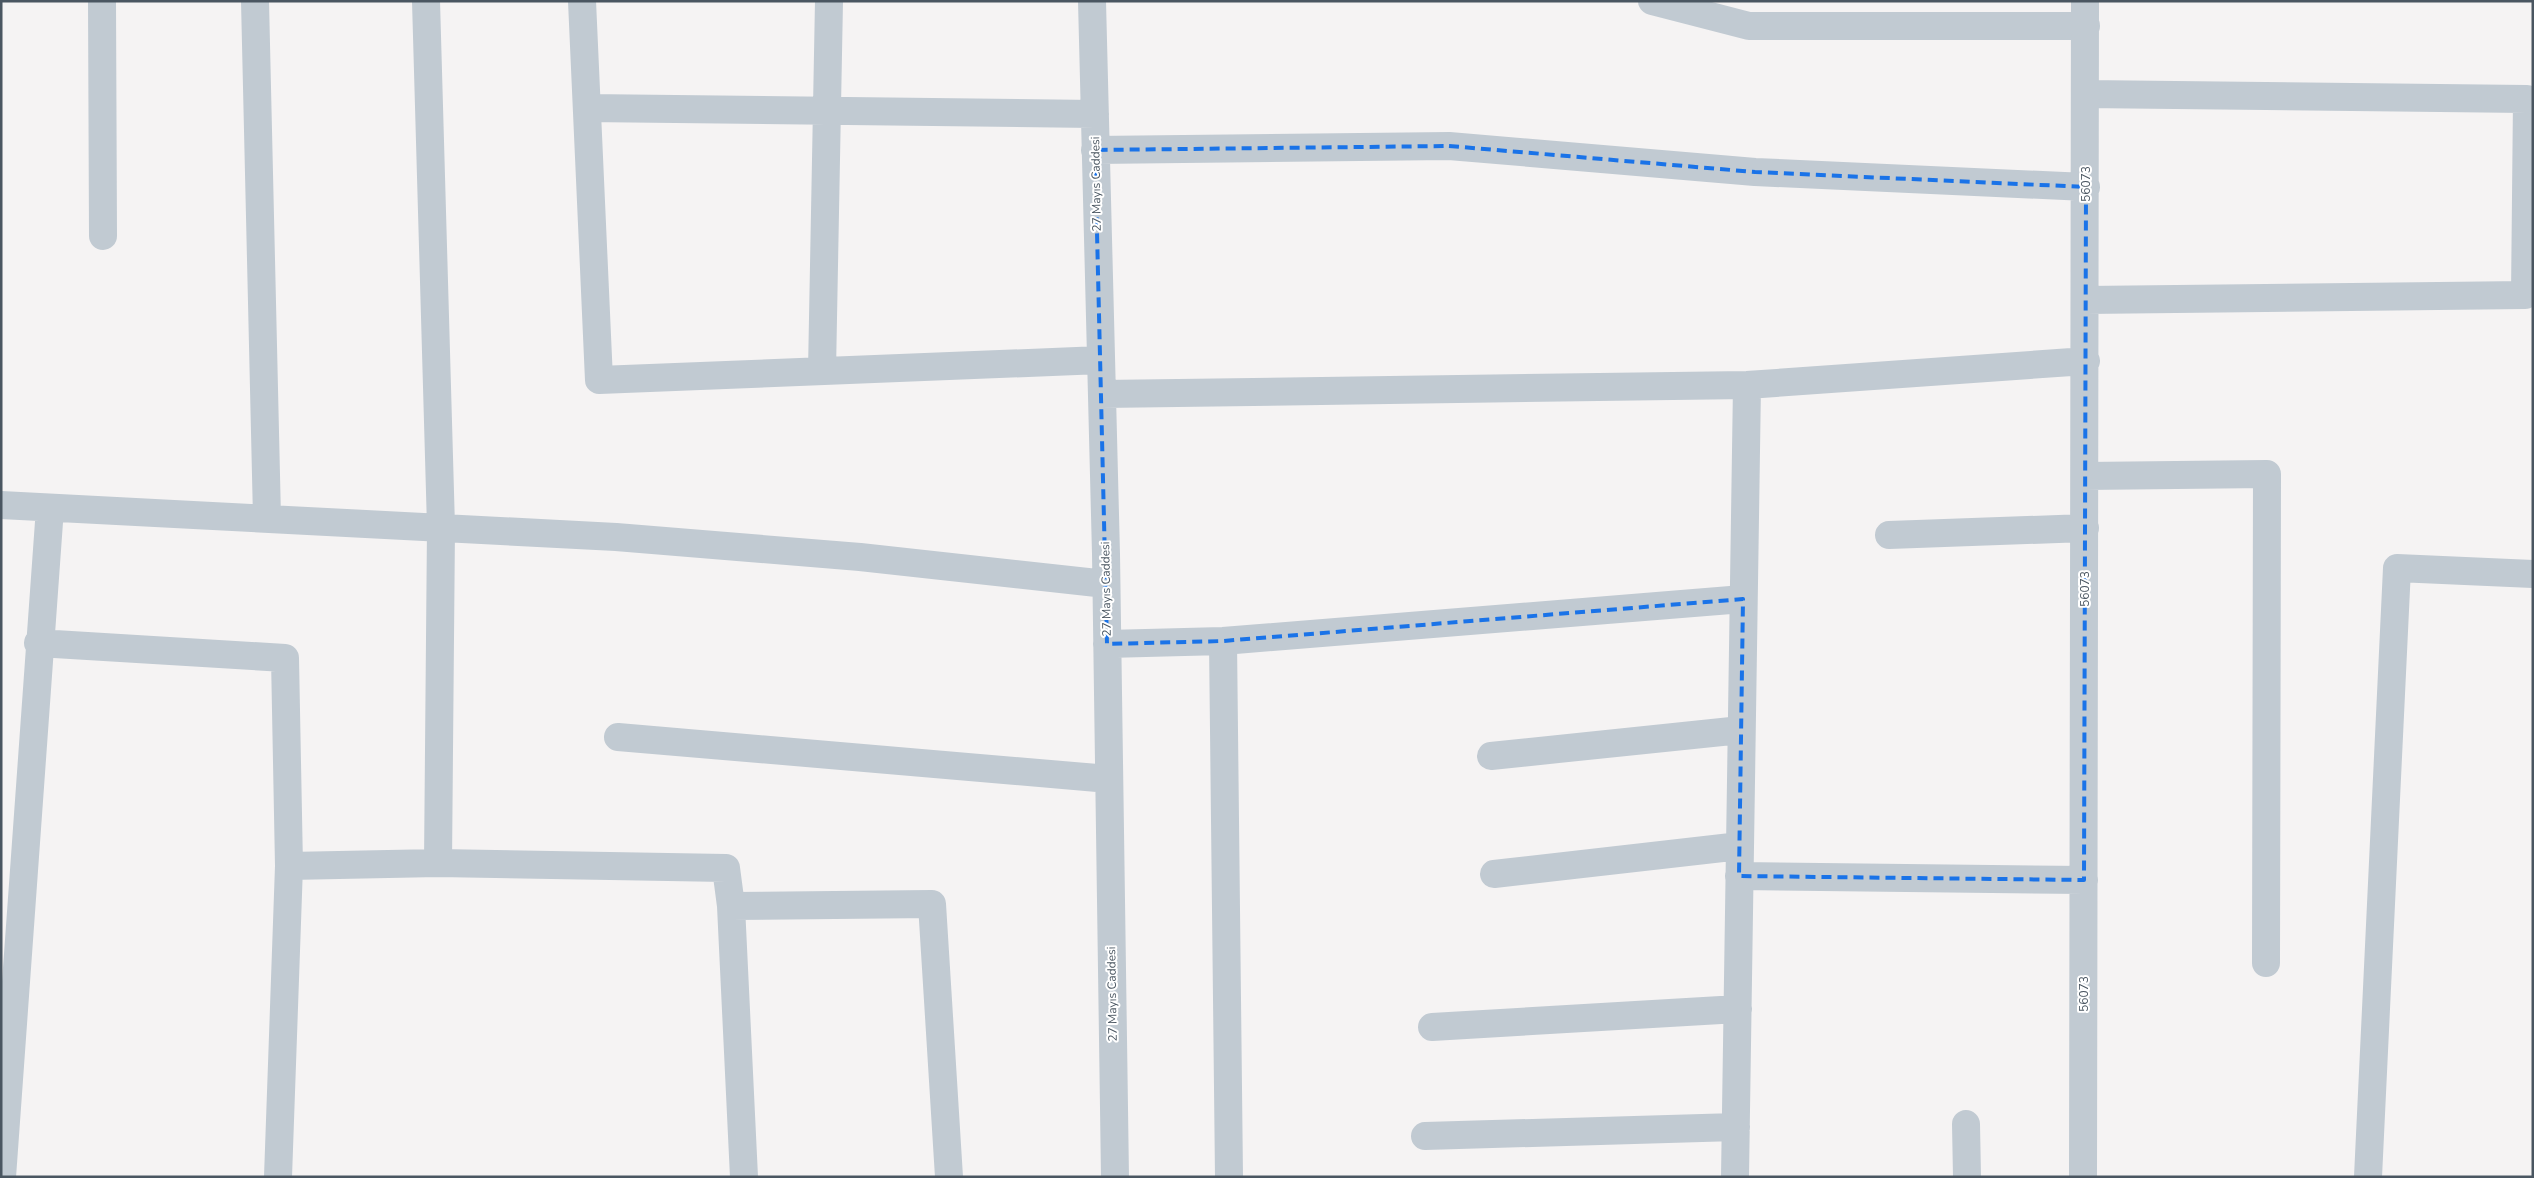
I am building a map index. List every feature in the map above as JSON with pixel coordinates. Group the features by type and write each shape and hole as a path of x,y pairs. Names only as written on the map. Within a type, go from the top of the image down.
{"street":[{"path":"102,1 103,236"},
{"path":"255,1 267,518"},
{"path":"426,1 441,527 438,863"},
{"path":"582,1 599,380 1101,360"},
{"path":"822,371 829,1"},
{"name":"27 Mayıs Caddesi","path":"1092,1 1106,584 1116,1177"},
{"path":"1654,2 1749,26 2085,14"},
{"name":"56073","path":"2083,1177 2086,361 2085,14"},
{"path":"2085,94 2527,99 2525,295 2086,300"},
{"path":"587,108 1095,114"},
{"path":"1095,150 1449,146 1754,172 2086,187"},
{"path":"1102,394 1747,385 2086,361"},
{"path":"1735,1177 1747,385"},
{"path":"2085,476 2267,474 2266,963"},
{"path":"1,505 616,537 850,556 1106,584"},
{"path":"2,1177 38,643 50,508"},
{"path":"1889,535 2085,528"},
{"path":"2368,1177 2397,568 2533,574"},
{"path":"1107,644 1224,641 1743,599"},
{"path":"1224,641 1229,1177"},
{"path":"38,643 286,658 289,866 278,1177"},
{"path":"1491,756 1741,730"},
{"path":"618,737 1109,778"},
{"path":"1494,874 1740,846"},
{"path":"289,866 438,863 726,868 731,906 744,1177"},
{"path":"1739,876 2084,880"},
{"path":"731,906 932,904 949,1177"},
{"path":"1432,1027 1738,1009"},
{"path":"1966,1124 1967,1177"},
{"path":"1425,1136 1736,1127"}],"highlighted area":[{"path":"1449,146 1755,172 2086,187 2084,880 1739,876 1743,599 1223,641 1107,644 1095,150"}]}
